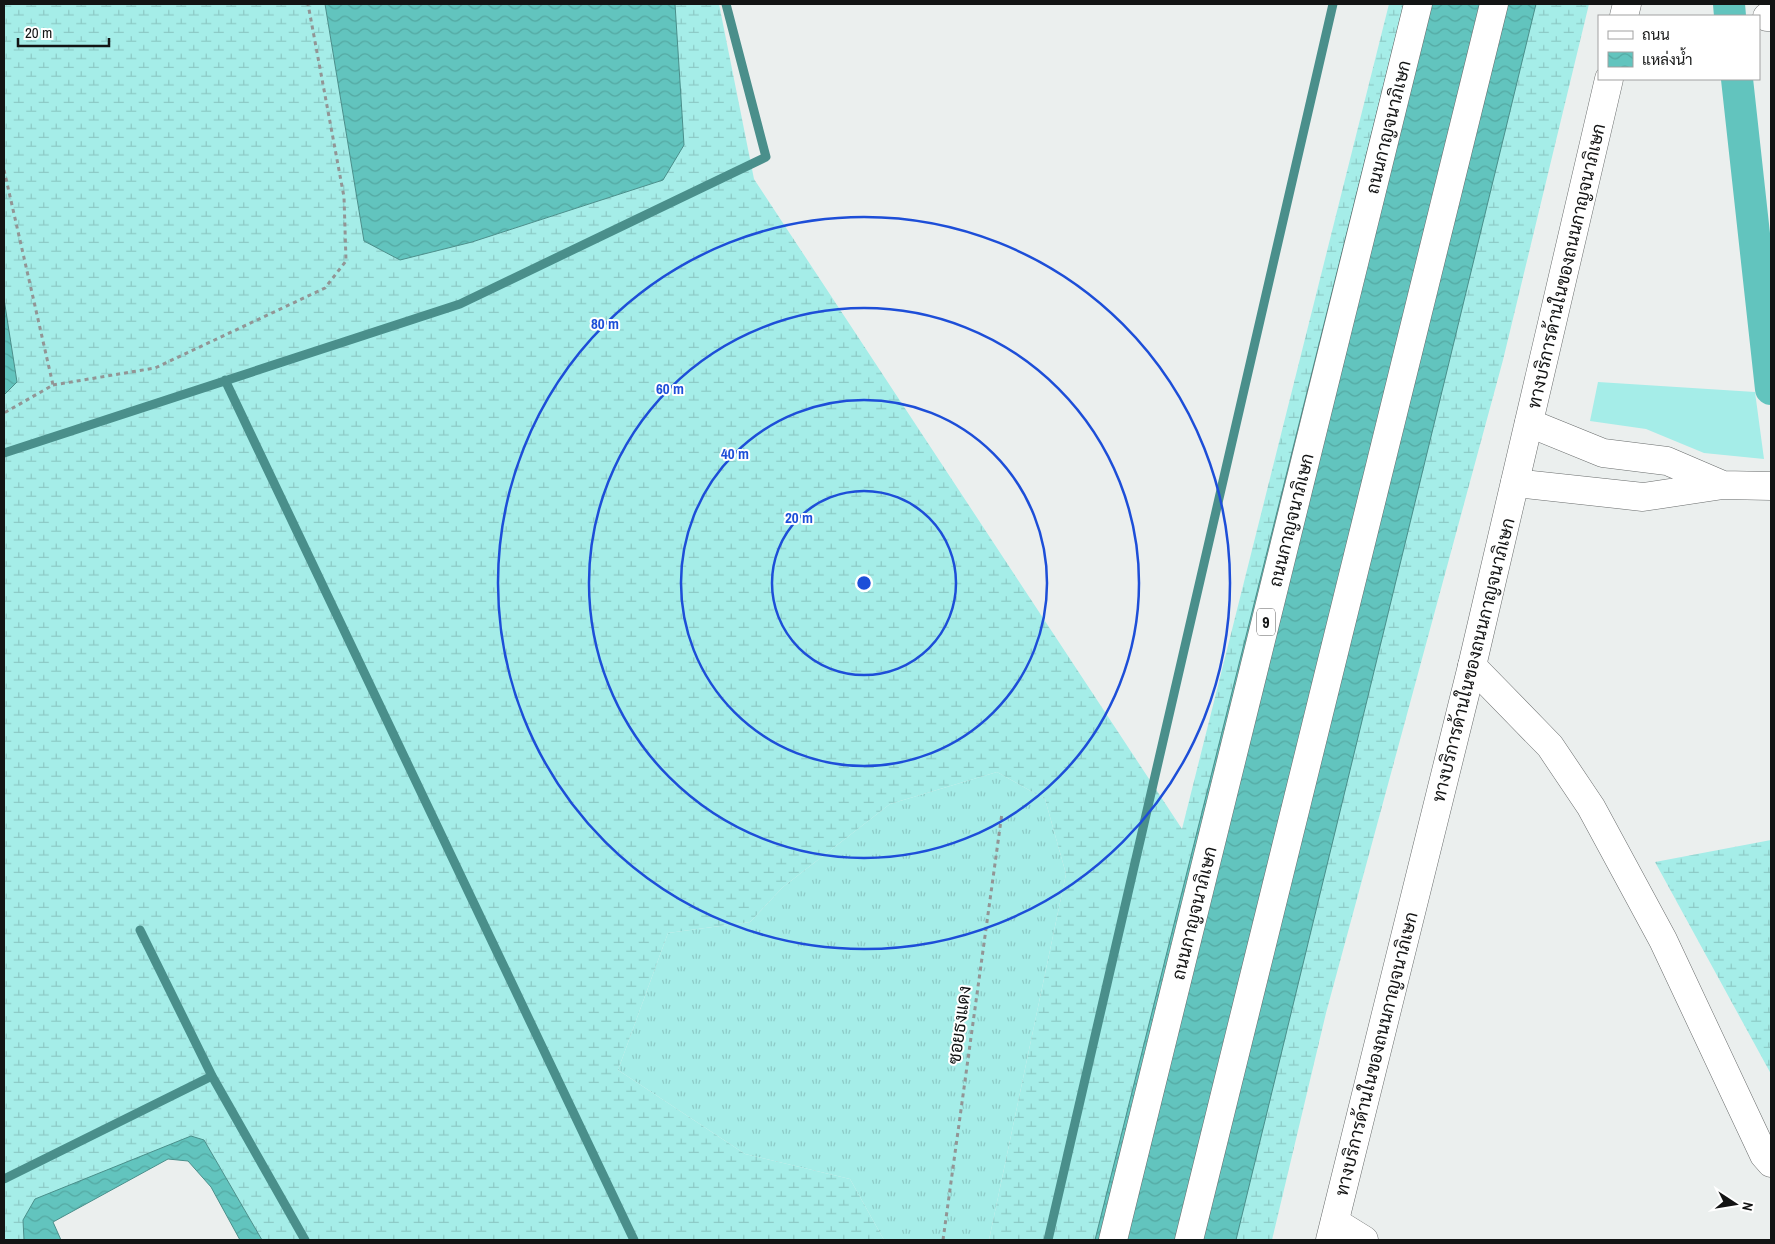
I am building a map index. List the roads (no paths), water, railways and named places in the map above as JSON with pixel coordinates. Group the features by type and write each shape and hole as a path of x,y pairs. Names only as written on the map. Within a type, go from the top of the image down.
{"main road":[{"name":"ถนนกาญจนาภิเษก","path":"1113,1240 1418,4"},
{"path":"1188,1240 1494,4"},
{"name":"ทางบริการด้านในของถนนกาญจนาภิเษก","path":"1333,1231 1472,666 1609,80"},
{"path":"1529,423 1603,452 1667,460 1723,485"},
{"path":"1515,484 1643,497 1723,485 1771,486"},
{"path":"1472,666 1550,746 1591,807 1662,940 1764,1155 1771,1163"},
{"path":"1333,1231 1364,1240"}],"water":[{"path":"325,4 675,4 684,145 663,180 472,242 400,260 364,241"},
{"path":"1404,4 1536,4 1236,1240 1095,1240"},
{"path":"4,299 17,382 4,395"},
{"path":"191,1136 204,1140 262,1240 240,1240 211,1187 188,1161 168,1159 53,1222 61,1240 24,1240 23,1220 35,1199"}],"waterway":[{"path":"4,453 460,304 766,157 726,4"},
{"path":"1048,1240 1333,4"},
{"path":"1729,4 1730,15"},
{"path":"1737,80 1771,389"},
{"path":"225,380 634,1240"},
{"path":"140,930 212,1076 305,1240"},
{"path":"4,1179 212,1076"}]}
